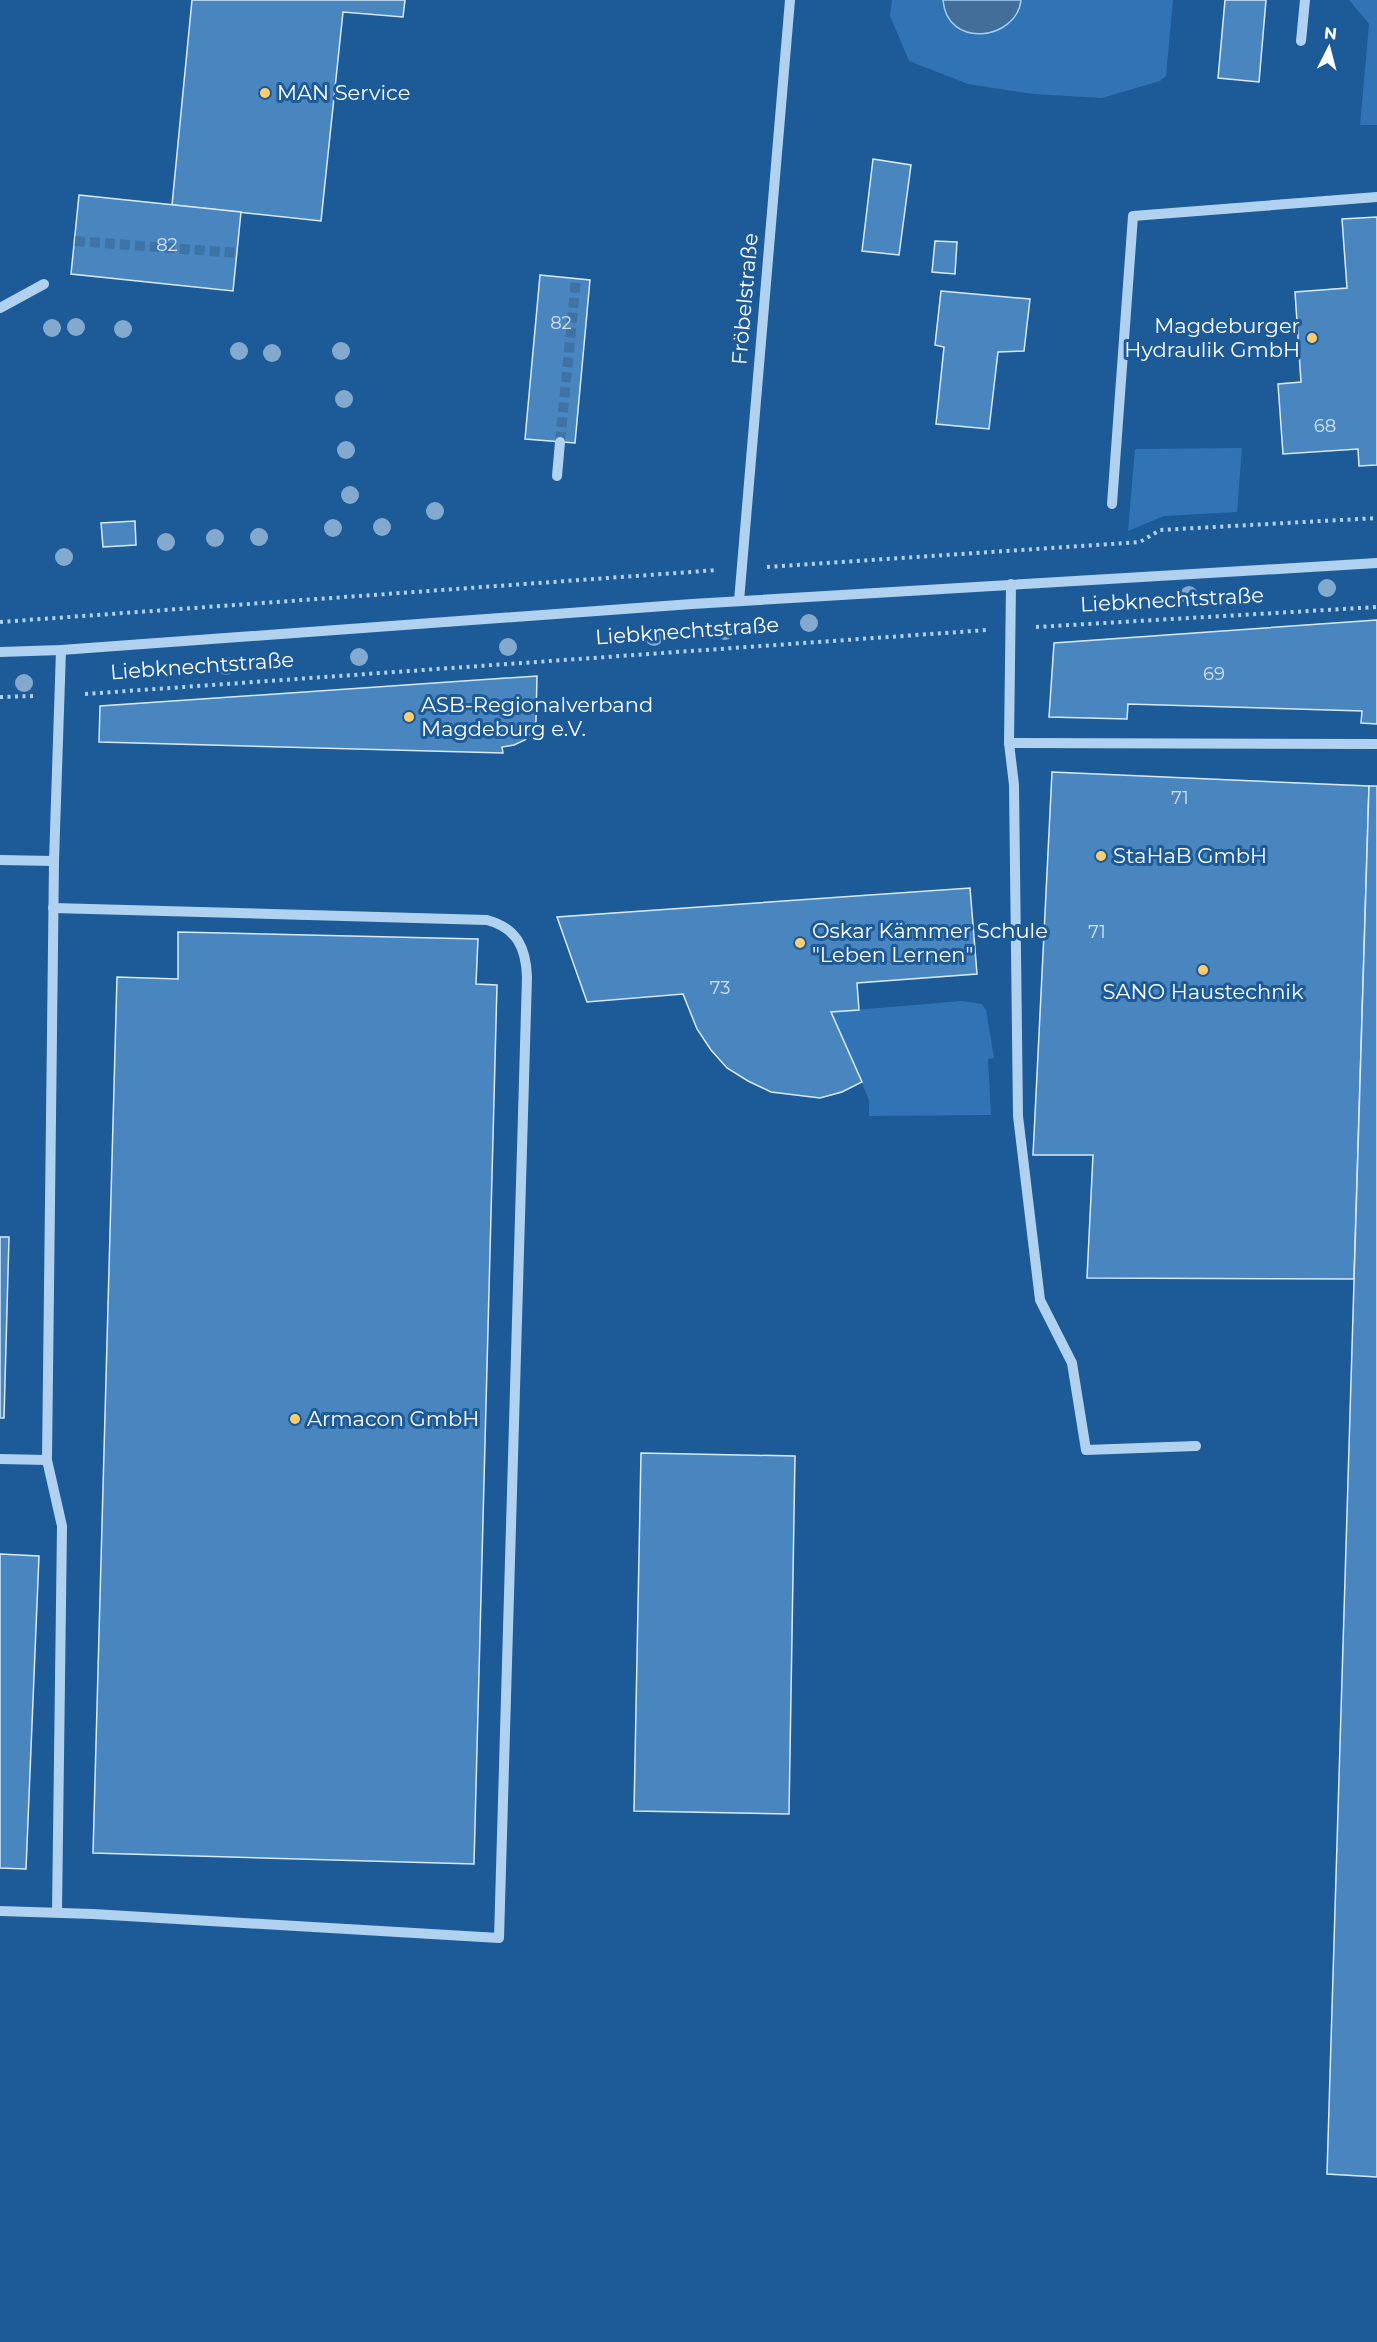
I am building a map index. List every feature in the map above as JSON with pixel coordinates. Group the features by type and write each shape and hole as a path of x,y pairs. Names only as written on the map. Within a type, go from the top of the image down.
{"street":[{"name":"Fröbelstraße","path":"740,601 790,0"},
{"path":"1301,41 1305,0"},
{"path":"1112,504 1133,216 1377,197"},
{"path":"0,308 44,284"},
{"path":"557,476 560,442"},
{"name":"Liebknechtstraße","path":"0,652 61,650 740,601 1377,563"},
{"path":"1011,584 1010,742 1014,785 1017,1116 1040,1300 1072,1363 1086,1450 1196,1446"},
{"path":"57,1912 62,1526 47,1460 53,908 61,650"},
{"path":"1010,742 1377,744"},
{"path":"0,860 54,861"},
{"path":"0,1911 57,1912 499,1938 527,977 525,957 520,945 504,926 490,921 53,908"},
{"path":"0,1459 47,1460"}],"path":[{"path":"781,566 1140,542 1160,530 1377,518"},
{"path":"0,622 709,571"},
{"name":"Liebknechtstraße","path":"0,697 60,696 1010,628 1377,608"}],"shaded area":[{"path":"892,0 1173,0 1166,76 1160,81 1102,98 1033,94 968,84 909,61 890,16"},
{"path":"943,0 1021,0 1017,14 1008,24 996,31 982,34 968,33 956,27 947,16"},
{"path":"1349,0 1377,0 1377,125 1360,125 1369,24"},
{"path":"1242,448 1237,512 1164,516 1128,531 1135,449"},
{"path":"962,1001 982,1004 986,1010 994,1058 988,1059 991,1115 869,1116 869,1100 831,1012"}],"building":[{"path":"192,0 405,0 403,17 343,12 321,221 172,205"},
{"path":"1225,0 1266,0 1259,82 1218,78"},
{"path":"873,159 911,165 899,255 862,251"},
{"path":"79,195 241,212 233,291 71,274"},
{"path":"1377,217 1377,465 1359,466 1358,449 1283,454 1278,384 1301,382 1295,292 1347,288 1342,219"},
{"path":"935,241 957,242 955,274 932,272"},
{"path":"540,275 590,280 575,443 525,439"},
{"path":"941,291 1030,299 1024,351 998,352 989,429 936,424 944,347 935,345"},
{"path":"135,521 136,545 103,547 101,523"},
{"path":"1377,620 1377,724 1361,723 1362,711 1128,704 1127,719 1049,717 1054,643"},
{"path":"537,676 536,721 531,733 525,740 502,747 503,753 99,742 100,706"},
{"name":"SANO Haustechnik","path":"1052,772 1369,786 1354,1279 1087,1278 1093,1155 1033,1155"},
{"path":"1369,786 1377,786 1377,2177 1327,2174"},
{"path":"970,888 977,974 857,983 859,1010 831,1012 862,1082 842,1092 820,1098 771,1092 727,1068 697,1029 683,994 587,1002 557,917"},
{"name":"Armacon GmbH","path":"178,932 478,939 476,984 497,985 474,1864 93,1853 117,977 178,979"},
{"path":"0,1237 9,1237 4,1418 0,1418"},
{"path":"641,1453 795,1456 789,1814 634,1811"},
{"path":"0,1554 39,1556 26,1869 0,1868"}],"tunnel":[{"path":"75,241 237,253"},
{"path":"560,442 576,279"}],"place":[{"name":"MAN Service","path":"265,93"},
{"name":"Magdeburger Hydraulik GmbH","path":"1312,338"},
{"name":"ASB-Regionalverband Magdeburg e.V.","path":"409,717"},
{"name":"StaHaB GmbH","path":"1101,856"},
{"name":"Oskar Kämmer Schule \"Leben Lernen\"","path":"800,943"},
{"name":"SANO Haustechnik","path":"1203,970"},
{"name":"Armacon GmbH","path":"295,1419"}]}
